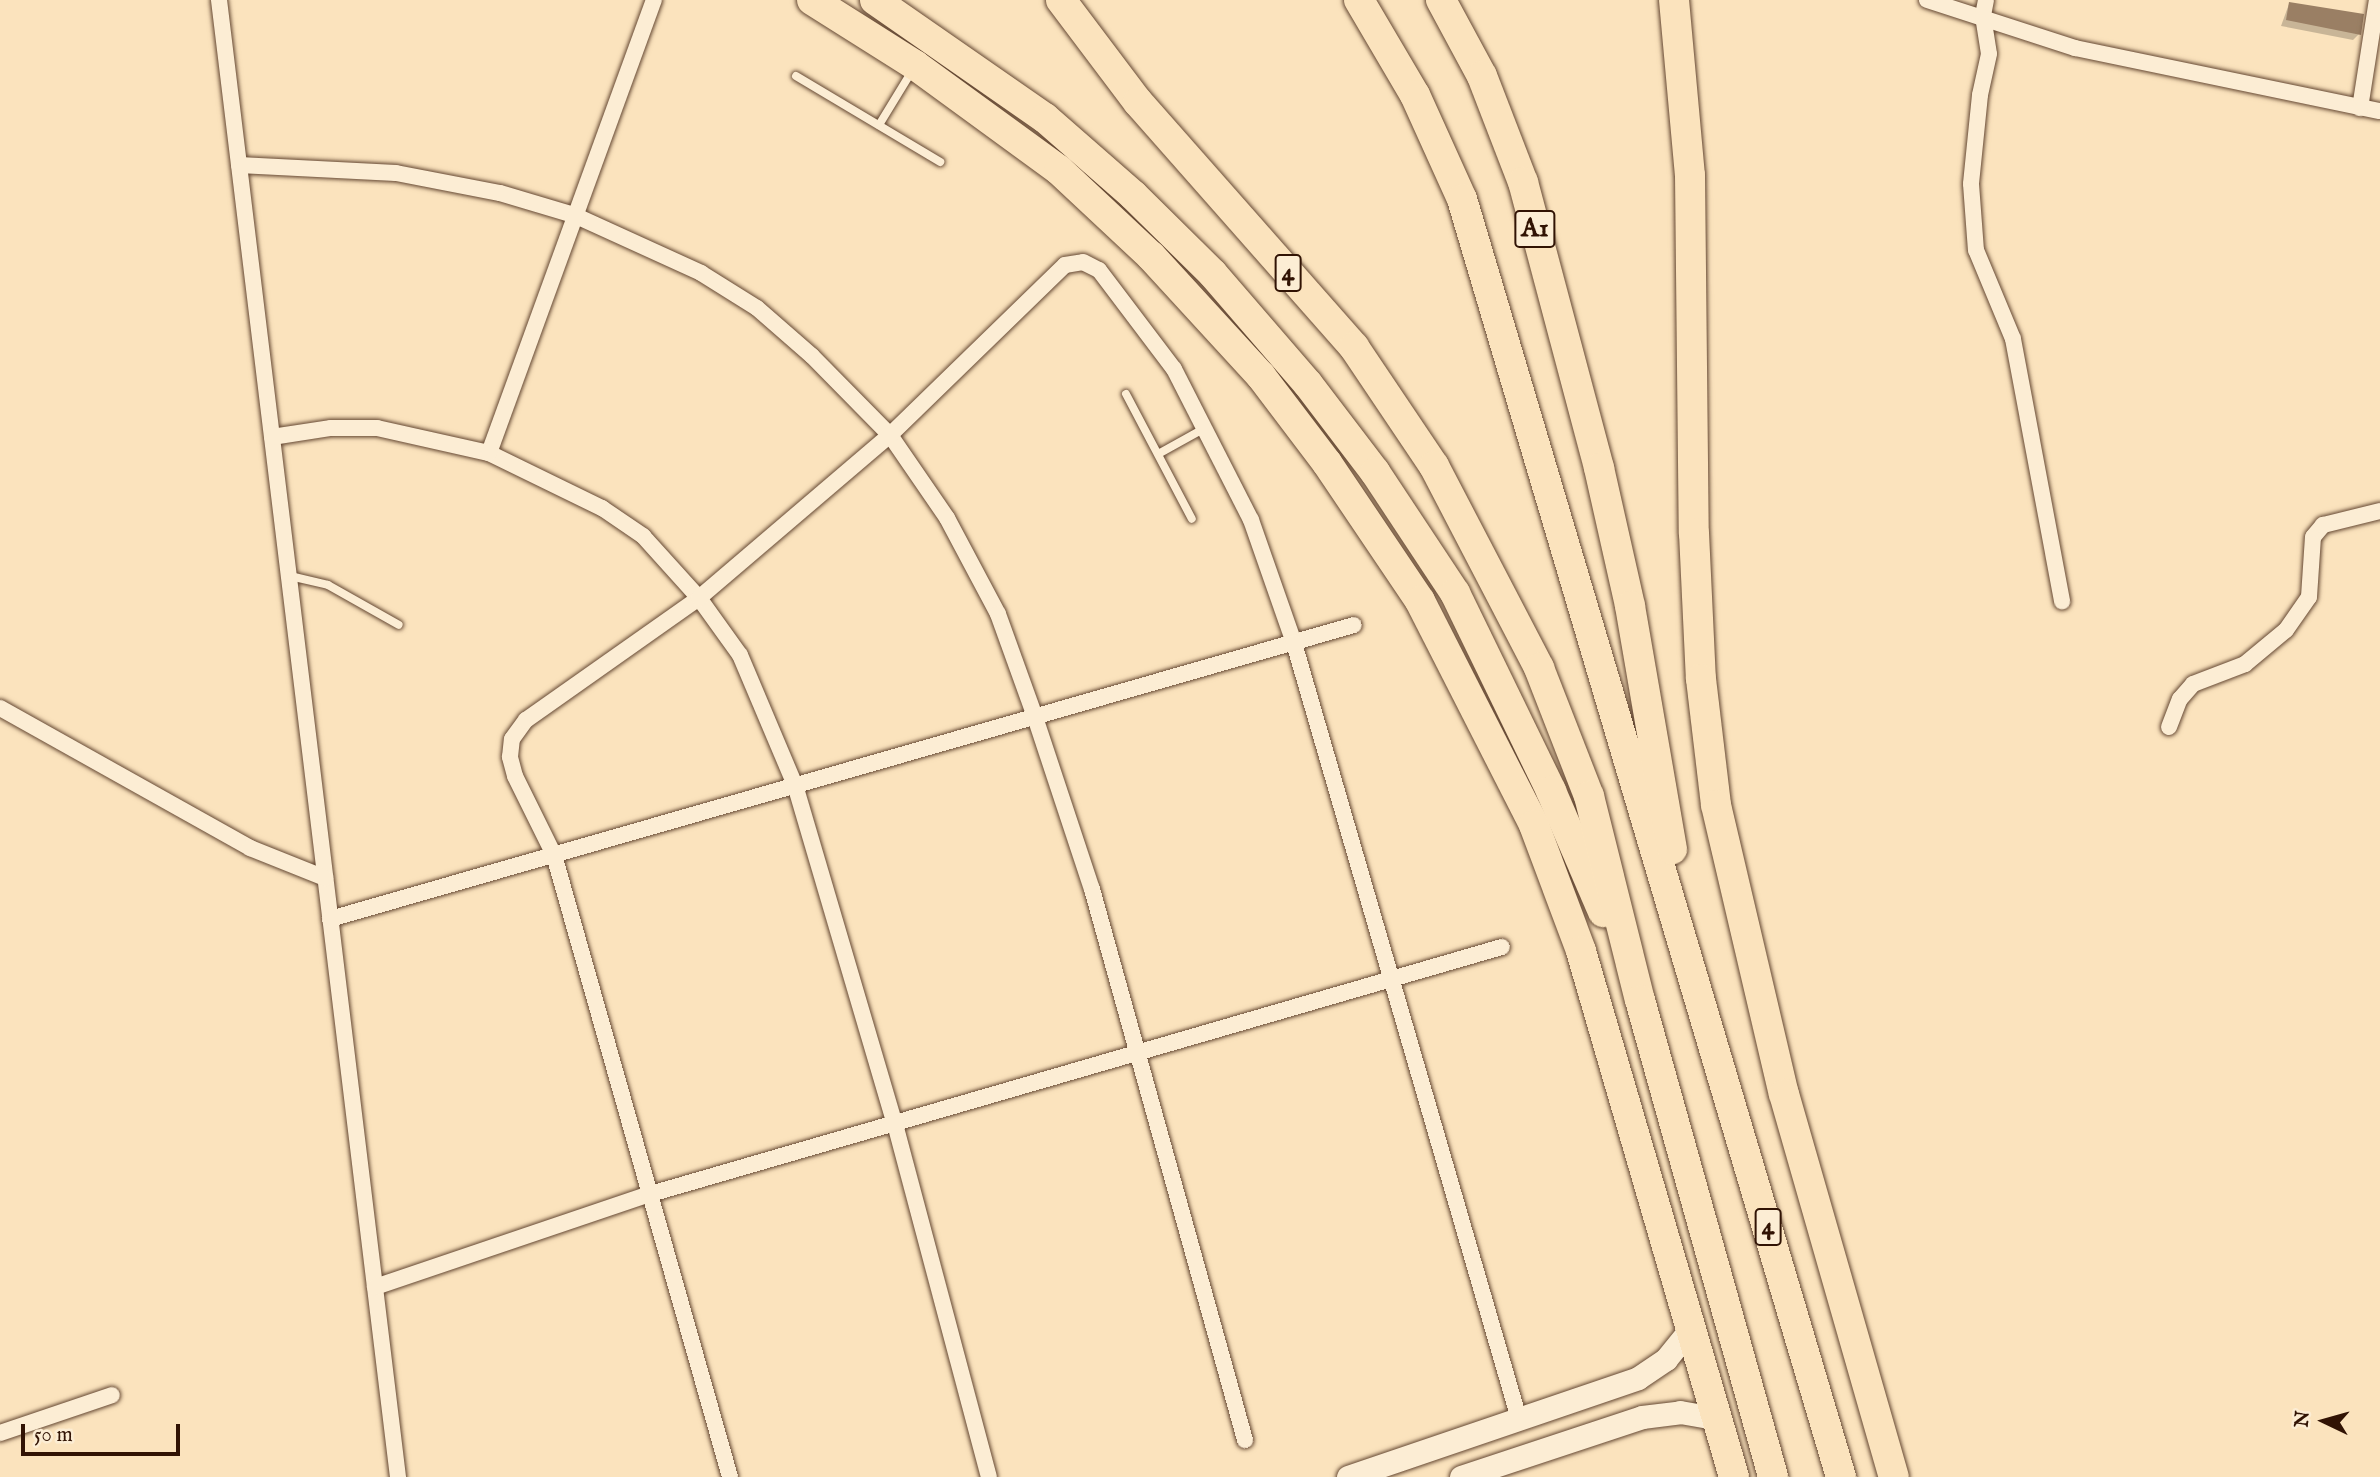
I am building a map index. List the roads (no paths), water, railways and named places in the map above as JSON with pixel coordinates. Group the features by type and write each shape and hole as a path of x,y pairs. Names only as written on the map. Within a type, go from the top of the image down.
{"highway":[{"path":"812,0 915,65 1059,170 1151,256 1261,376 1327,463 1420,601 1534,825 1581,951 1734,1477"},
{"path":"874,0 1045,118 1133,195 1221,284 1308,384 1375,472 1467,618 1551,790 1640,1000"},
{"name":"4","path":"1061,0 1138,102 1353,346 1434,466 1489,564 1539,668 1589,796 1640,1000 1773,1477"},
{"path":"1359,0 1415,94 1462,199 1694,977"},
{"name":"A1","path":"1441,0 1482,76 1523,182 1599,468"},
{"path":"1674,0 1690,175 1700,665 1716,805 1784,1094 1894,1477"},
{"name":"4","path":"1599,468 1630,606 1694,977 1841,1477"}],"main road":[{"path":"1348,1477 1638,1378 1666,1359 1691,1328"},
{"path":"1461,1477 1642,1417 1680,1412 1718,1419"}],"street":[{"path":"219,0 398,1477"},
{"path":"489,453 654,0"},
{"path":"1927,0 1984,8 2075,48 2380,111"},
{"path":"2360,108 2377,0"},
{"path":"1984,8 1989,54 1980,95 1971,184 1976,250 2013,339 2062,601"},
{"path":"239,165 396,173 500,193 574,215 702,273 757,308 813,356 890,435 947,518 998,614 1035,717 1092,889 1245,1440"},
{"path":"730,1477 647,1195 554,855 516,776 510,757 512,739 526,720 698,598 890,435 1065,265 1083,262 1099,270 1174,369 1251,520 1294,643 1519,1419"},
{"path":"271,437 331,428 377,428 489,453 602,508 643,536 698,598 740,655 795,785 895,1124 989,1477"},
{"path":"2169,727 2180,699 2193,684 2245,664 2286,630 2309,597 2313,537 2323,525 2380,511"},
{"path":"330,919 1354,625"},
{"path":"0,708 250,848 325,878"},
{"path":"374,1287 647,1195 1138,1056 1502,947"},
{"path":"0,1433 112,1395"}],"lane":[{"path":"879,125 915,65"},
{"path":"796,76 940,162"},
{"path":"1126,394 1160,453 1192,519"},
{"path":"1160,453 1205,428"},
{"path":"287,575 328,585 399,625"}]}
